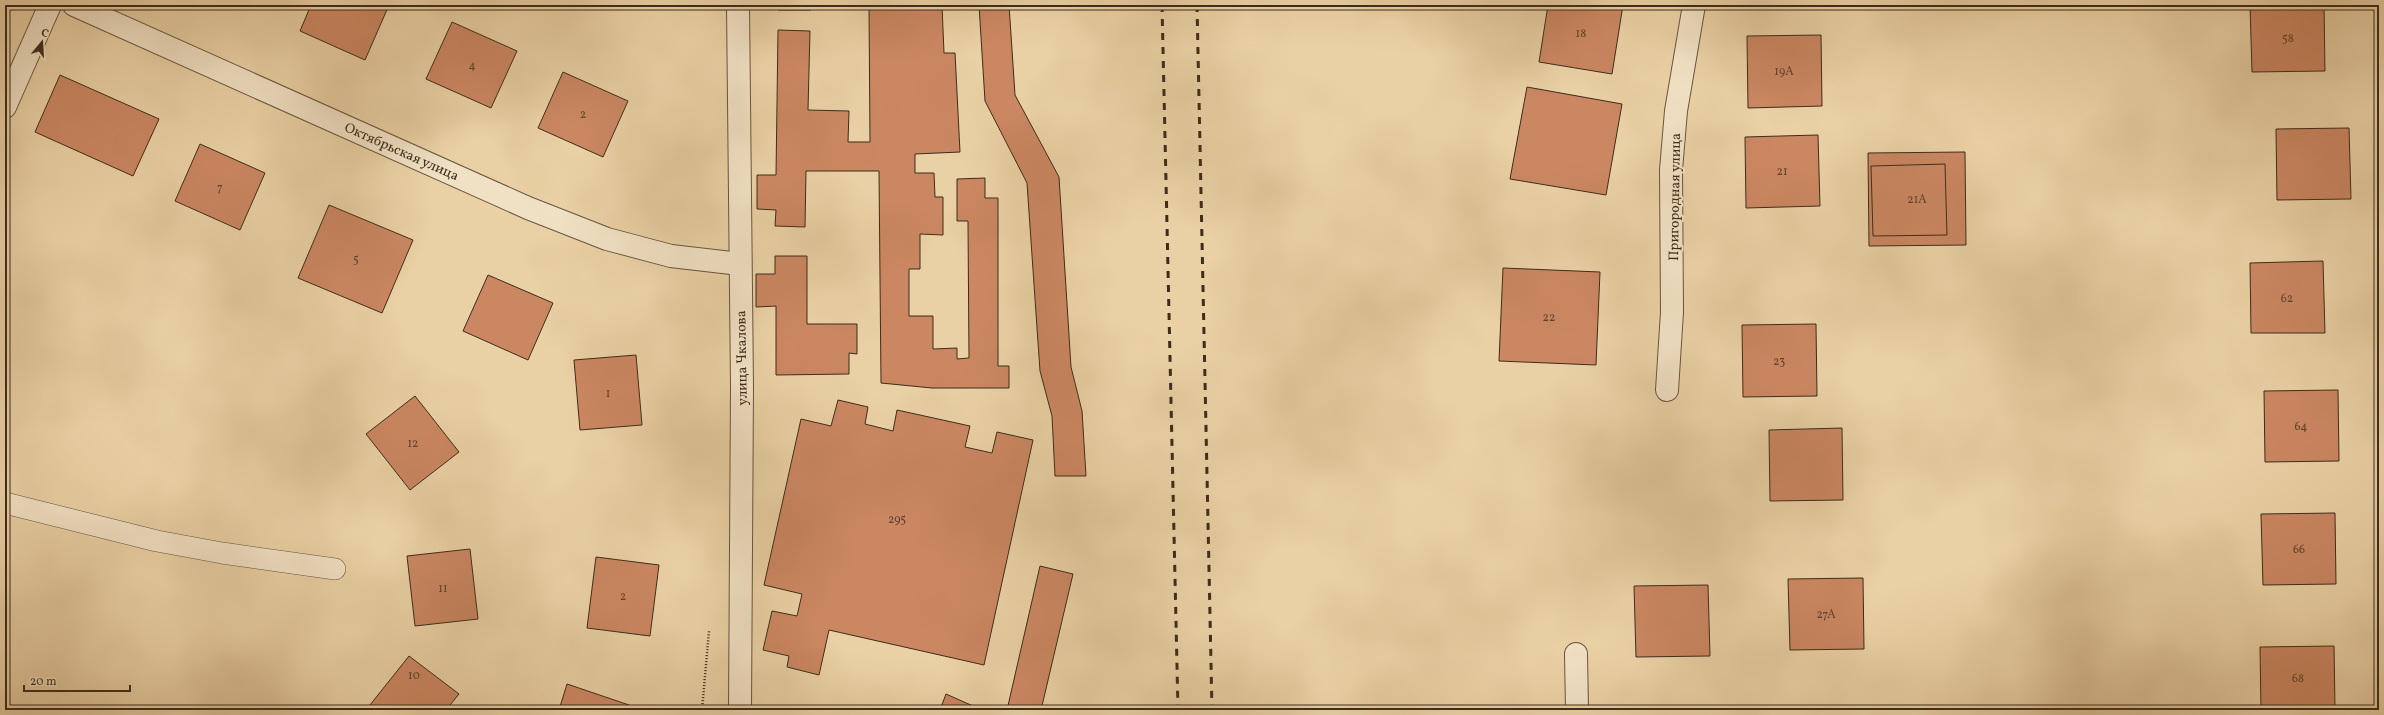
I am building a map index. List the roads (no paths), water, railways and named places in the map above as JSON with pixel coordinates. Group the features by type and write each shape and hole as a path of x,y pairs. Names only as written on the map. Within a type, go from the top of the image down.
{"street":[{"path":"5,107 50,5"},
{"name":"Октябрьская улица","path":"74,5 528,208 600,236 672,256 740,264"},
{"name":"улица Чкалова","path":"738,5 742,580 740,710"},
{"name":"Пригородная улица","path":"1667,390 1672,312 1673,148 1676,111 1694,5"},
{"path":"1576,654 1577,710"}],"lane":[{"path":"5,504 222,554 335,569"}],"railway":[{"path":"1162,5 1178,710"},
{"path":"1197,5 1212,710"}]}
